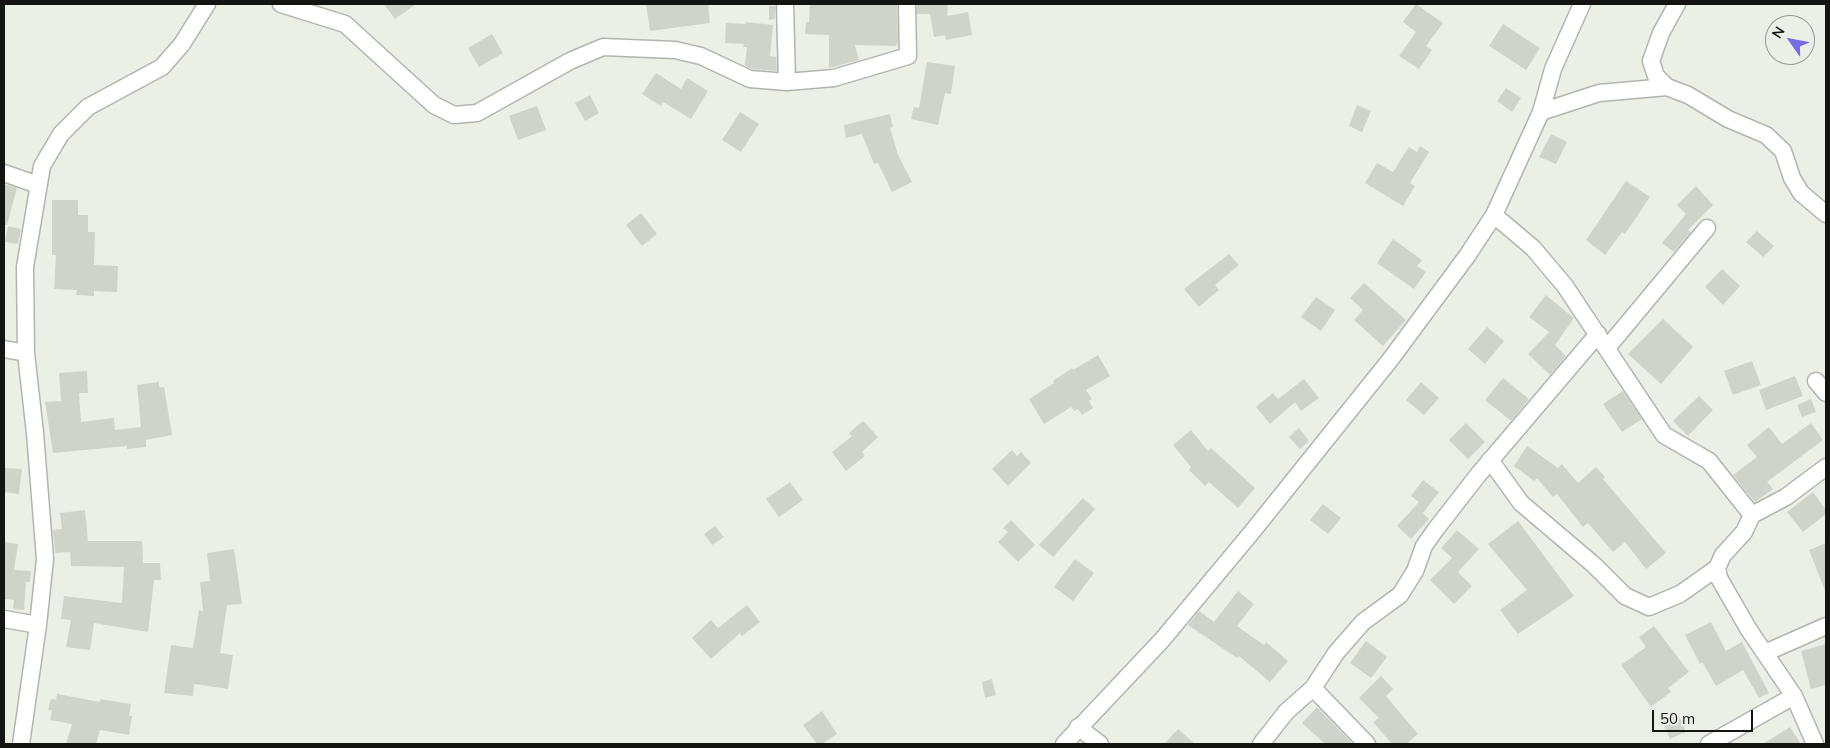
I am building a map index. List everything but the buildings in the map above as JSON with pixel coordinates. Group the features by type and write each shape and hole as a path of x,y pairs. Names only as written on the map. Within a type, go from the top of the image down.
{"street":[{"path":"21,744 38,625 45,559 35,433 26,352 25,267 42,166 61,134 88,107 162,67 182,44 207,4"},
{"path":"281,4 345,24 434,105 454,115 477,113 570,61 603,47 675,50 702,56 750,79 787,82 834,78 908,56 907,4"},
{"path":"785,4 787,82"},
{"path":"1064,744 1162,640 1252,532 1390,360 1467,256 1494,215 1541,112 1553,69 1582,4"},
{"path":"1677,4 1661,33 1652,62 1656,76 1667,86 1688,95 1728,119 1766,135 1783,151 1792,178 1801,193 1826,214"},
{"path":"1541,112 1599,93 1667,86"},
{"path":"4,173 38,185"},
{"path":"1494,215 1533,248 1565,286 1664,435 1708,462 1752,514"},
{"path":"1607,348 1707,228"},
{"path":"1260,744 1286,712 1313,688 1336,653 1363,622 1400,596 1415,571 1424,546 1490,460 1598,334"},
{"path":"4,349 26,352"},
{"path":"1490,460 1521,503 1594,565 1625,596 1649,607 1680,594 1717,568 1723,555 1744,532 1752,514 1786,497 1824,474"},
{"path":"1717,568 1719,578 1794,696 1815,744"},
{"path":"4,619 38,625"},
{"path":"1765,653 1826,626"},
{"path":"1313,688 1367,744"},
{"path":"1709,744 1794,696"},
{"path":"1078,727 1100,744"}]}
